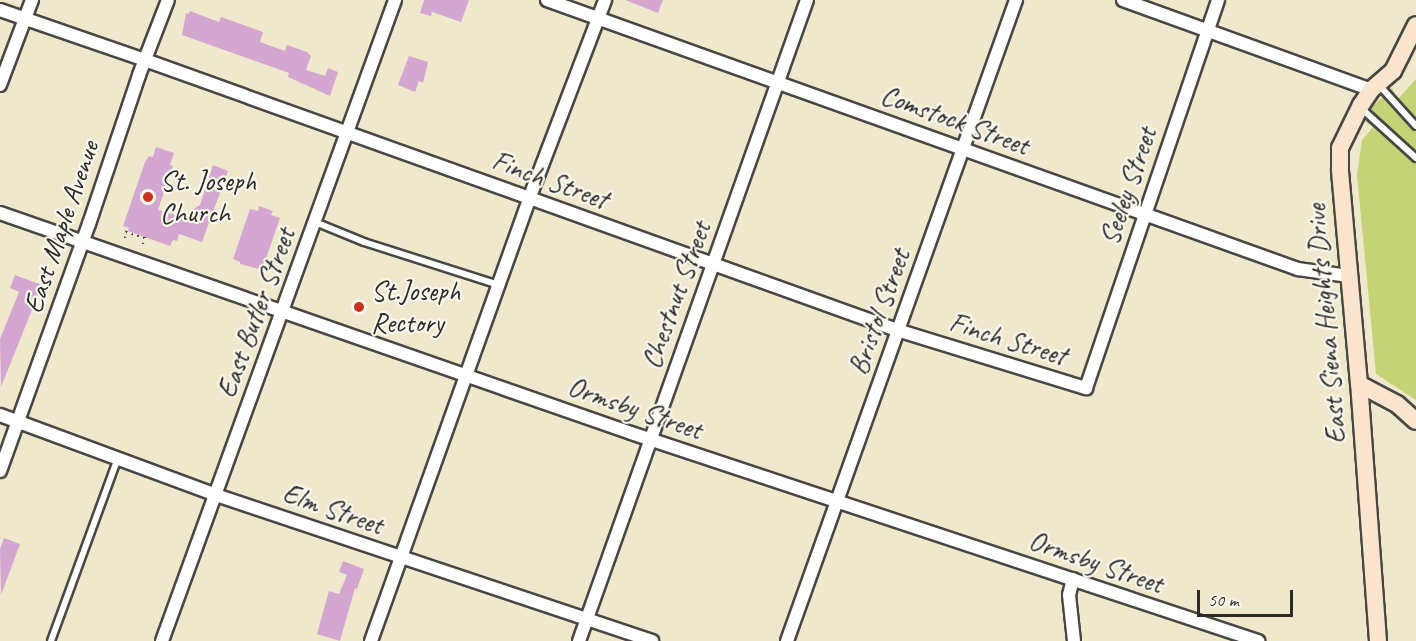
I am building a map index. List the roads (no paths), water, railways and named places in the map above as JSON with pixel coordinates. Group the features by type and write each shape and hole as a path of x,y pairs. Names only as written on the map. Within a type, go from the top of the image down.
{"street":[{"path":"0,85 32,0"},
{"name":"East Maple Avenue","path":"0,471 168,0"},
{"name":"East Butler Street","path":"162,641 395,0"},
{"name":"Comstock Street","path":"547,0 1298,269 1349,276"},
{"path":"371,641 499,285 605,0"},
{"name":"Chestnut Street","path":"579,641 807,0"},
{"name":"Bristol Street","path":"787,641 1016,0"},
{"path":"1123,0 1375,88"},
{"name":"Seeley Street","path":"1086,388 1218,0"},
{"name":"Finch Street","path":"0,10 897,330 1086,388"},
{"name":"East Siena Heights Drive","path":"1377,641 1340,148 1359,107 1393,71 1416,25"},
{"name":"Ormsby Street","path":"0,213 649,439 836,499 1258,641"},
{"path":"1359,384 1397,404 1416,421"},
{"name":"Elm Street","path":"0,416 216,495 652,641"},
{"path":"1073,579 1069,595 1074,641"}],"lane":[{"path":"1375,88 1416,126"},
{"path":"1359,107 1416,158"},
{"path":"314,221 364,242 499,285"},
{"path":"51,641 118,458"}],"place":[{"name":"St. Joseph Church","path":"148,197"},
{"name":"St.Joseph Rectory","path":"359,307"}]}
